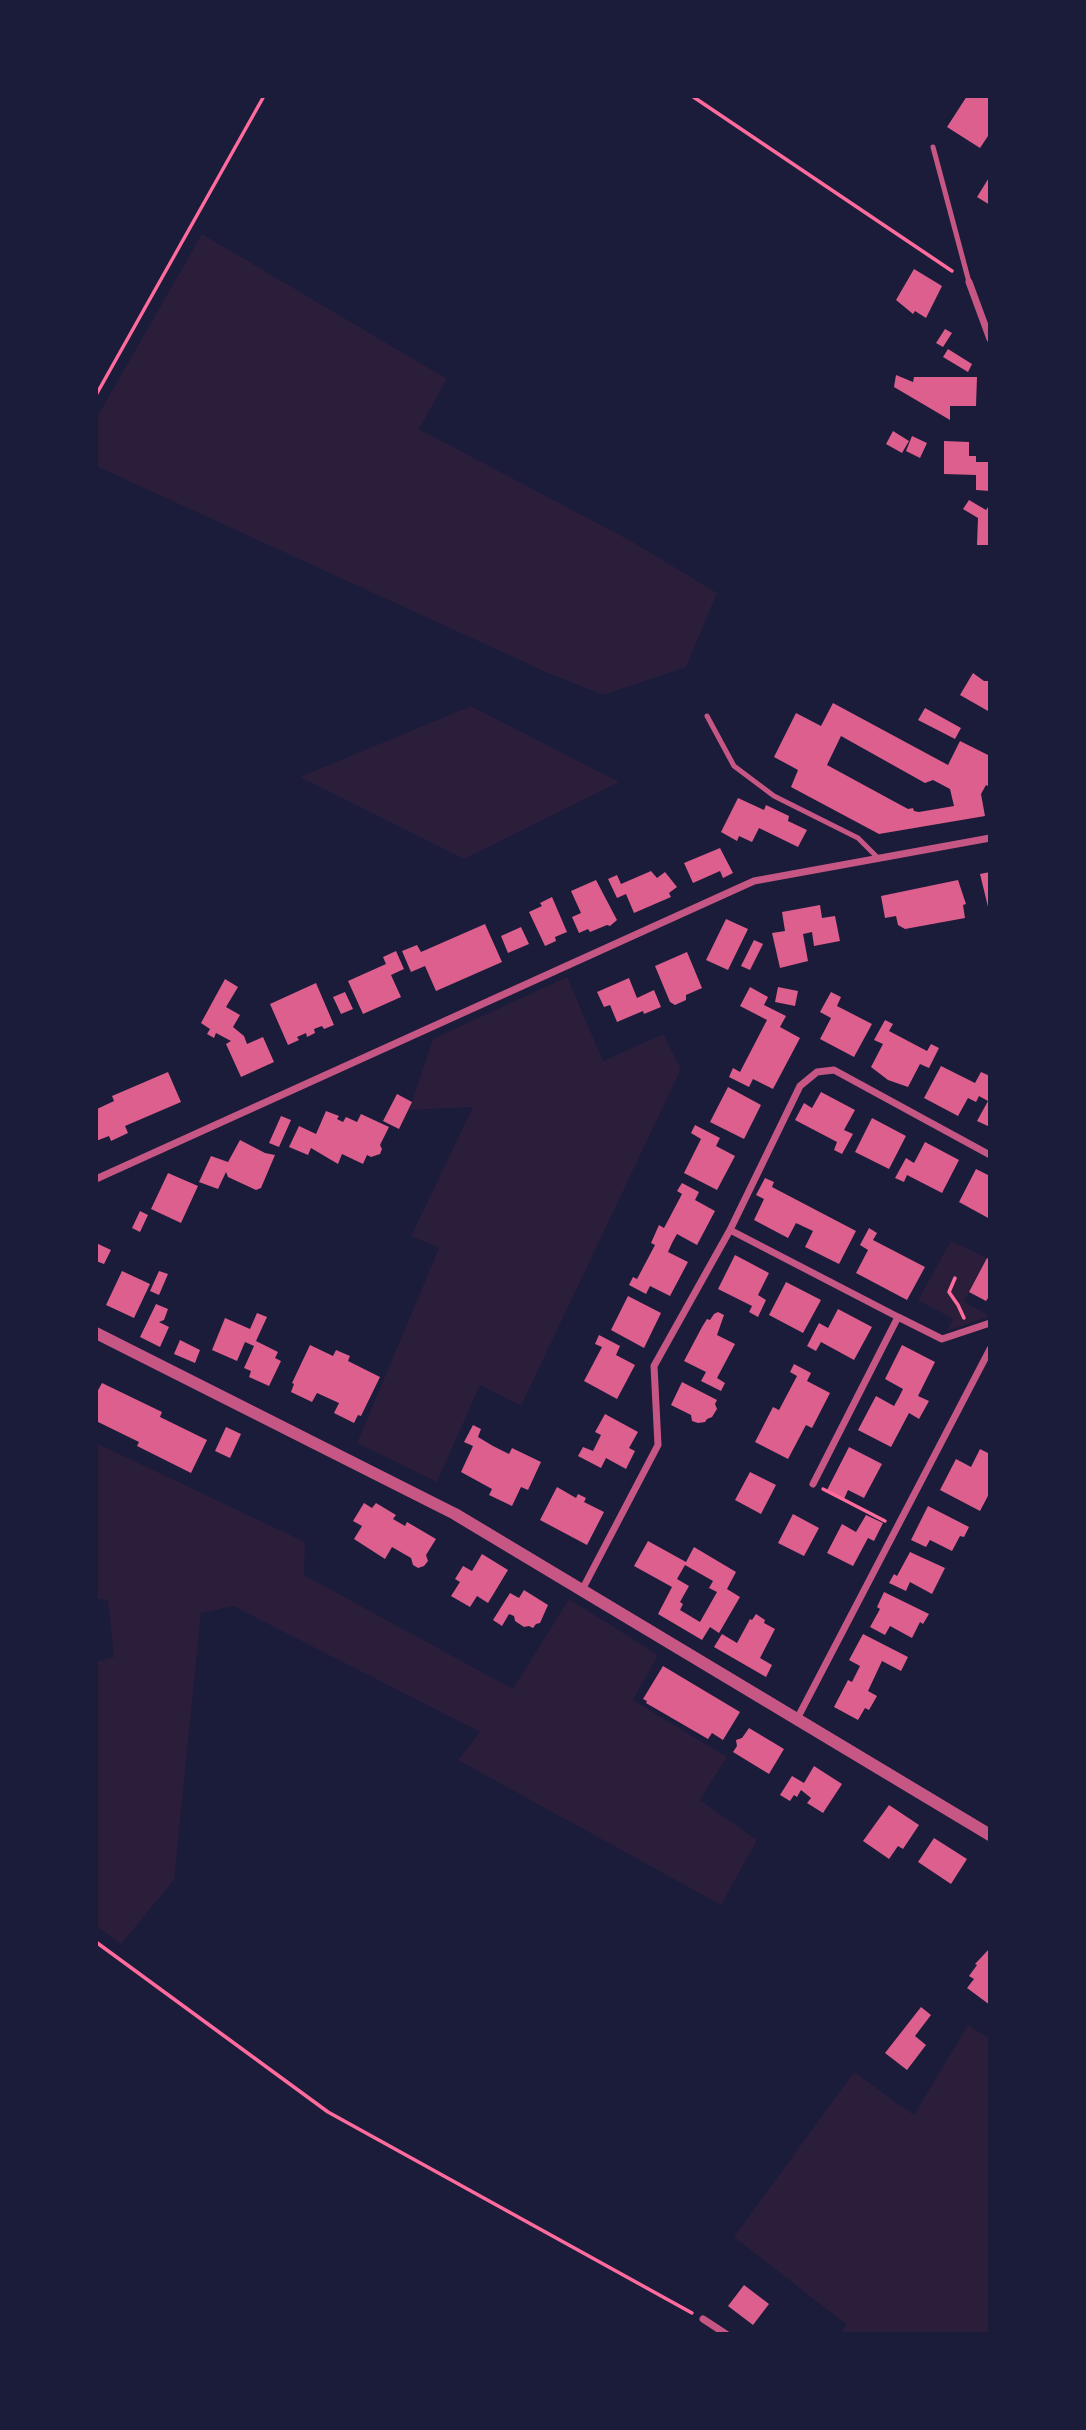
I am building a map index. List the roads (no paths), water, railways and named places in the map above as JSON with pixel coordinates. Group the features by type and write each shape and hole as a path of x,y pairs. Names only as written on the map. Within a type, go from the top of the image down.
{"street":[{"path":"969,282 990,338"},
{"path":"96,1178 754,881 990,838"},
{"path":"582,1591 658,1445 654,1366 730,1230 800,1086 817,1072 834,1070 990,1155"},
{"path":"730,1230 942,1339 990,1323"},
{"path":"813,1484 898,1317"},
{"path":"96,1333 455,1514 990,1835"},
{"path":"797,1719 990,1349"},
{"path":"703,2319 726,2334"}],"lane":[{"path":"933,147 969,282"},
{"path":"707,716 734,766 775,796 858,838 878,858"}]}
